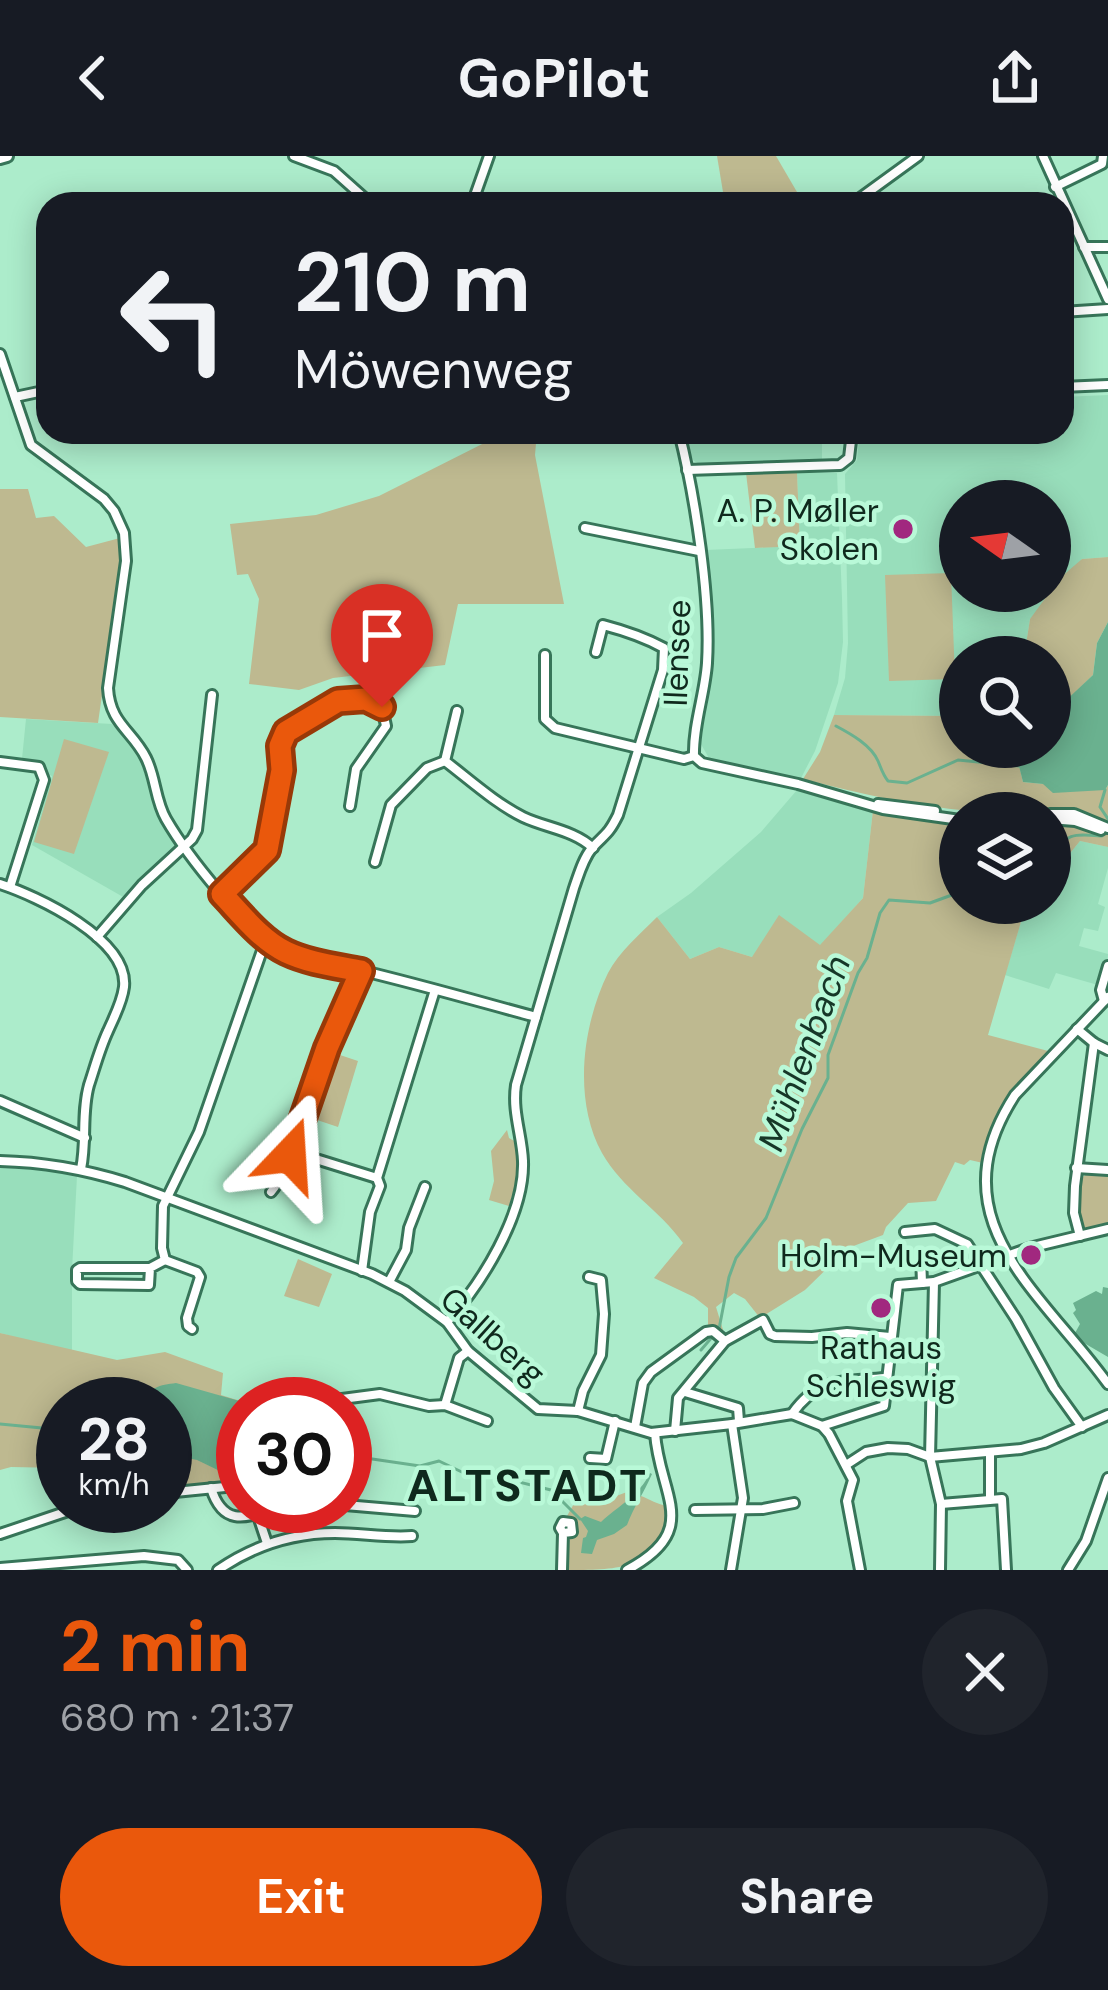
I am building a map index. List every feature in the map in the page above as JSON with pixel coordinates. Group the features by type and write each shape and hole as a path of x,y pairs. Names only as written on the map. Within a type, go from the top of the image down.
{"street":[{"path":"294,156 334,171 358,192"},
{"path":"476,192 489,156"},
{"path":"868,192 918,156"},
{"path":"1043,156 1057,192"},
{"path":"1055,187 1102,164 1103,156"},
{"path":"1074,226 1108,299"},
{"path":"1084,247 1108,247"},
{"path":"1074,311 1108,310"},
{"path":"0,354 31,445 104,499 124,533 126,561 109,703 146,759 163,814 209,880 282,951 536,1017"},
{"path":"1074,386 1108,385"},
{"path":"15,397 36,392"},
{"name":"Ilensee","path":"682,444 699,551 707,662 694,756"},
{"path":"687,470 840,465 849,458 851,444"},
{"name":"Ilensee","path":"585,528 699,551"},
{"path":"447,1322 492,1264 515,1204 524,1165 514,1102 516,1085 574,888 585,859 609,834 619,815 663,670 664,649 647,638 603,626 596,652"},
{"path":"545,655 548,724 684,759 694,756 702,763 872,804 939,814"},
{"path":"97,937 197,830 212,695"},
{"path":"222,894 267,850 282,770 280,746 286,732 338,701 366,699 382,707 386,726 356,769 350,806"},
{"path":"446,761 457,711"},
{"path":"0,761 34,765 44,780 5,885 64,914 97,937 122,970 124,986 84,1109 86,1150 81,1169"},
{"path":"446,761 511,810 578,837 593,848"},
{"path":"376,862 391,805 428,768 446,761"},
{"path":"1071,814 1108,830"},
{"path":"165,1259 163,1206 199,1132 266,939"},
{"path":"1108,965 1102,990 1106,999 1015,1095 992,1142 986,1170 987,1202 1006,1256 1108,1384"},
{"path":"271,1192 296,1149 327,1048 361,971"},
{"path":"362,1271 370,1212 380,1186 377,1178 435,990"},
{"path":"1077,1029 1108,1050"},
{"path":"1080,1236 1074,1213 1076,1168 1094,1043"},
{"path":"0,1101 85,1138"},
{"path":"296,1149 377,1178"},
{"name":"Gallberg","path":"0,1161 81,1169 389,1282 447,1322 468,1351 538,1409 578,1411"},
{"path":"1076,1168 1108,1170"},
{"path":"389,1282 406,1250 425,1187"},
{"path":"822,1426 884,1406 898,1285 934,1282 1108,1228"},
{"path":"905,1232 935,1229 967,1244 1082,1426"},
{"path":"921,1256 922,1283"},
{"path":"150,1268 149,1285 77,1281 80,1268 150,1268 165,1259"},
{"path":"165,1259 200,1276 187,1318 192,1329"},
{"path":"589,1277 601,1280 601,1355 578,1411 656,1432 792,1414 822,1426 836,1444 853,1486 847,1501 860,1565"},
{"path":"934,1282 930,1457 941,1504 940,1570"},
{"path":"675,1431 676,1405 720,1336 763,1320 775,1336 847,1333 890,1337"},
{"path":"635,1427 643,1384 651,1372 706,1331 720,1336"},
{"path":"445,1405 459,1358 468,1351"},
{"path":"792,1414 820,1386 885,1378"},
{"path":"685,1392 738,1408 743,1508 731,1570"},
{"path":"372,1395 445,1405 487,1421"},
{"path":"846,1466 866,1452 888,1448 930,1457 990,1453 1044,1442 1108,1415"},
{"path":"590,1458 606,1460 615,1421"},
{"path":"627,1570 655,1552 674,1513 656,1432"},
{"path":"990,1453 990,1498"},
{"path":"1068,1570 1096,1520 1108,1478"},
{"path":"211,1488 216,1504"},
{"path":"192,1490 216,1488"},
{"path":"941,1504 999,1497 1005,1502 1006,1570"},
{"path":"695,1510 763,1509 794,1503"},
{"path":"372,1508 416,1511"},
{"path":"0,1534 36,1522"},
{"path":"264,1533 267,1543"},
{"path":"218,1570 267,1543 335,1533 412,1536"},
{"path":"562,1570 563,1533"},
{"path":"0,1568 145,1556 178,1560 187,1570"}],"shaded area":[{"path":"717,156 776,156 797,192 723,192"},
{"name":"A. P. Møller Skolen","path":"1108,395 1108,557 1082,559 1071,572 1071,480 939,480 939,612 1036,612 1027,636 939,636 939,716 834,715 845,678 848,643 845,474 857,460 859,444 1074,444 1074,396"},
{"path":"482,444 536,444 564,604 458,604 445,665 333,678 299,690 249,684 259,599 248,574 237,575 230,524 316,515 379,496"},
{"path":"687,444 822,444 822,461 703,466 689,453"},
{"path":"797,472 837,473 843,642 838,683 800,780 710,760 701,744 713,646 706,550 800,546"},
{"path":"797,472 800,546 755,548 746,473"},
{"path":"0,489 28,489 36,518 54,516 86,547 120,538 121,561 98,723 0,717"},
{"path":"1108,557 1108,622 1097,643 1093,675 1071,696 1071,636 1027,636 1035,612 1071,612 1071,568 1082,559"},
{"path":"939,573 939,612 952,612 953,636 939,636 939,679 889,681 885,575"},
{"path":"1108,622 1108,785 1105,790 1052,792 1043,784 1023,782 1020,768 1071,768 1071,696 1093,675 1097,643"},
{"path":"834,715 939,716 939,768 1020,768 1023,782 1105,790 1108,785 1108,825 1071,813 1071,792 939,792 939,807 803,779"},
{"path":"26,719 112,724 139,755 153,801 177,844 125,898 32,845 52,776 42,762 22,759"},
{"path":"64,739 109,752 74,854 34,842"},
{"path":"797,790 873,810 863,898 820,946 752,957 719,947 690,959 657,917 761,832"},
{"path":"873,810 939,821 939,924 1020,924 988,1035 1052,1052 1006,1101 983,1163 955,1162 936,1201 908,1203 883,1235 848,1248 805,1290 760,1318 734,1293 716,1307 724,1333 708,1327 708,1308 694,1297 654,1278 683,1243 610,1166 593,1132 584,1063 599,994 613,965 657,917 690,959 719,947 752,957 779,915 820,945 863,898"},
{"path":"1071,825 1108,835 1108,847 1080,841 1071,852"},
{"path":"1080,841 1108,847 1108,868 1098,904 1105,907 1098,931 1084,928 1079,946 1108,954 1105,987 1056,973 1049,989 1005,975 1020,924 1071,924 1071,852"},
{"path":"331,1052 358,1061 338,1127 308,1117"},
{"path":"507,1130 516,1142 517,1159 509,1206 489,1200 494,1181 491,1151"},
{"path":"0,1166 77,1176 72,1352 0,1333"},
{"path":"1089,1172 1108,1174 1108,1224 1089,1229 1079,1221 1076,1207 1079,1184"},
{"path":"298,1259 332,1274 319,1307 284,1296"},
{"path":"1103,1287 1108,1288 1108,1357 1075,1333 1080,1324 1073,1313 1073,1303 1096,1291 1102,1294"},
{"path":"0,1333 117,1360 165,1352 223,1373 216,1377 216,1483 192,1486 192,1377 36,1377 36,1467 0,1470"},
{"path":"192,1388 216,1394 216,1469 192,1459"},
{"path":"650,1473 627,1525 597,1540 592,1554 581,1553 588,1531 580,1519 585,1516 601,1522"},
{"path":"627,1492 671,1507 657,1543 647,1555 621,1567 565,1570 565,1544 576,1530 567,1516 576,1500 608,1499"}],"waterway":[{"path":"836,726 871,750 888,781 907,783 940,768"},
{"name":"Mühlenbach","path":"1105,790 1100,807 1108,819"},
{"name":"Mühlenbach","path":"1071,837 1102,836"},
{"name":"Mühlenbach","path":"701,1350 719,1329 736,1258 766,1218 828,1078 828,1055 880,913 889,900 939,900"},
{"name":"Mühlenbach","path":"0,1424 36,1427"},
{"name":"Mühlenbach","path":"372,1459 420,1466 439,1461 468,1475"},
{"name":"Mühlenbach","path":"495,1476 551,1490 580,1519"}],"place":[{"name":"A. P. Møller Skolen","path":"903,529"},
{"name":"Holm-Museum","path":"1031,1255"},
{"name":"Rathaus Schleswig","path":"881,1308"}],"district":[{"name":"ALTSTADT","path":"528,1485"}],"route":[{"path":"290,1155 296,1149 327,1048 361,971 282,951 222,894 267,850 282,770 280,746 286,732 338,701 366,699 382,707"}]}
